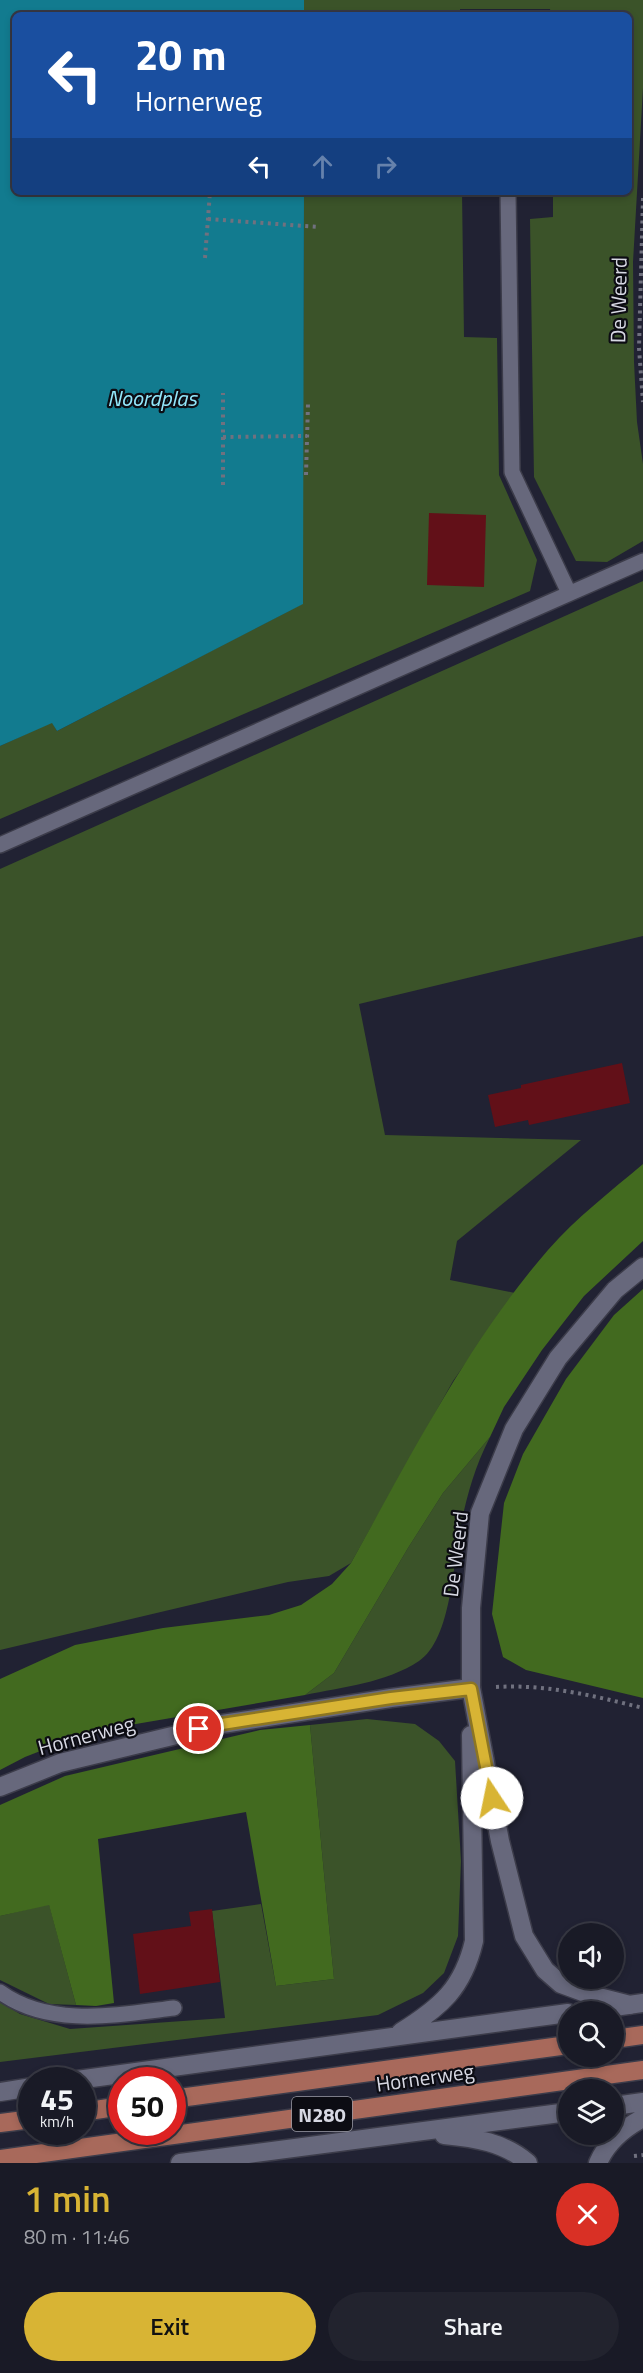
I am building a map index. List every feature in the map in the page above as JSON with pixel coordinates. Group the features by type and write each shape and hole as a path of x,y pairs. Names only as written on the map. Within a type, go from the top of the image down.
{"main road":[{"name":"De Weerd","path":"471,1689 471,1608 480,1513 514,1429 558,1358 615,1290 643,1267"},
{"name":"Hornerweg","path":"0,1787 60,1762 222,1724 391,1698 471,1689"},
{"path":"471,1689 500,1841 524,1936 545,1971 561,1984 591,1995 637,2004"},
{"path":"396,2035 445,2001 459,1982 469,1961 474,1941 471,1689"},
{"path":"96,2077 558,2014"},
{"path":"624,2038 643,2035"},
{"name":"Hornerweg","path":"186,2097 558,2046"},
{"name":"Hornerweg","path":"0,2159 643,2070"},
{"path":"0,2092 18,2089"},
{"path":"624,2105 643,2102"},
{"name":"N280","path":"180,2163 558,2113"},
{"path":"598,2163 609,2143 628,2126 643,2118"},
{"path":"0,2123 18,2121"},
{"path":"412,2133 492,2142 518,2154 528,2163"}],"lane":[{"path":"508,195 512,472 570,593"},
{"path":"0,845 643,561"},
{"path":"0,1992 9,1998 47,2013 98,2017 174,2008"}],"path":[{"path":"205,258 210,195"},
{"name":"De Weerd","path":"643,198 639,348 643,402"},
{"path":"208,219 318,227"},
{"path":"223,393 223,485"},
{"path":"306,475 308,404"},
{"path":"223,437 307,436"},
{"path":"471,1689 526,1686 568,1691 643,1708"}],"green space":[{"path":"304,0 643,0 643,88 633,262 634,362 637,422 643,464 643,541 607,562 576,561 534,477 530,219 553,217 553,195 632,195 632,12 460,9 460,12 304,12"},
{"path":"304,195 462,195 464,337 497,338 499,475 537,560 530,591 0,819 0,746 52,722 57,731 302,604"},
{"path":"643,581 643,936 359,1004 385,1135 581,1140 457,1241 450,1280 515,1293 453,1381 351,1563 329,1576 288,1582 0,1650 0,869"},
{"path":"643,1164 643,1241 584,1296 542,1350 504,1407 490,1437 443,1493 334,1673 305,1695 89,1732 25,1757 0,1770 0,1679 75,1645 163,1628 269,1615 301,1605 332,1584 351,1563 442,1401 492,1323 519,1286 570,1227"},
{"path":"643,1289 643,1698 526,1670 503,1657 492,1614 504,1503 523,1454 566,1379 614,1315"},
{"path":"490,1437 469,1490 445,1618 430,1650 419,1661 392,1674 364,1683 305,1695 334,1673 443,1493"},
{"path":"367,1719 415,1724 439,1741 455,1761 461,1861 458,1936 444,1973 423,1993 378,2015 0,2062 0,2002 20,2014 70,2029 225,2018 212,1911 261,1904 276,1986 334,1979 310,1725"},
{"path":"310,1725 334,1979 276,1986 246,1812 98,1839 114,2003 96,2006 76,2005 49,1905 0,1916 0,1805 65,1776 260,1730"},
{"path":"49,1904 76,2005 49,2004 0,1980 0,1916"}],"water":[{"name":"Noordplas","path":"0,0 304,0 304,12 12,12 12,195 304,195 303,604 57,731 52,723 0,746"}],"building":[{"path":"429,513 486,515 484,587 427,585"},
{"path":"622,1063 630,1103 529,1125 528,1120 495,1127 488,1095 521,1088 521,1085"},
{"path":"212,1909 220,1982 140,1994 133,1934 191,1926 189,1912"}],"route":[{"path":"199,1729 391,1698 471,1689 492,1798"}]}
